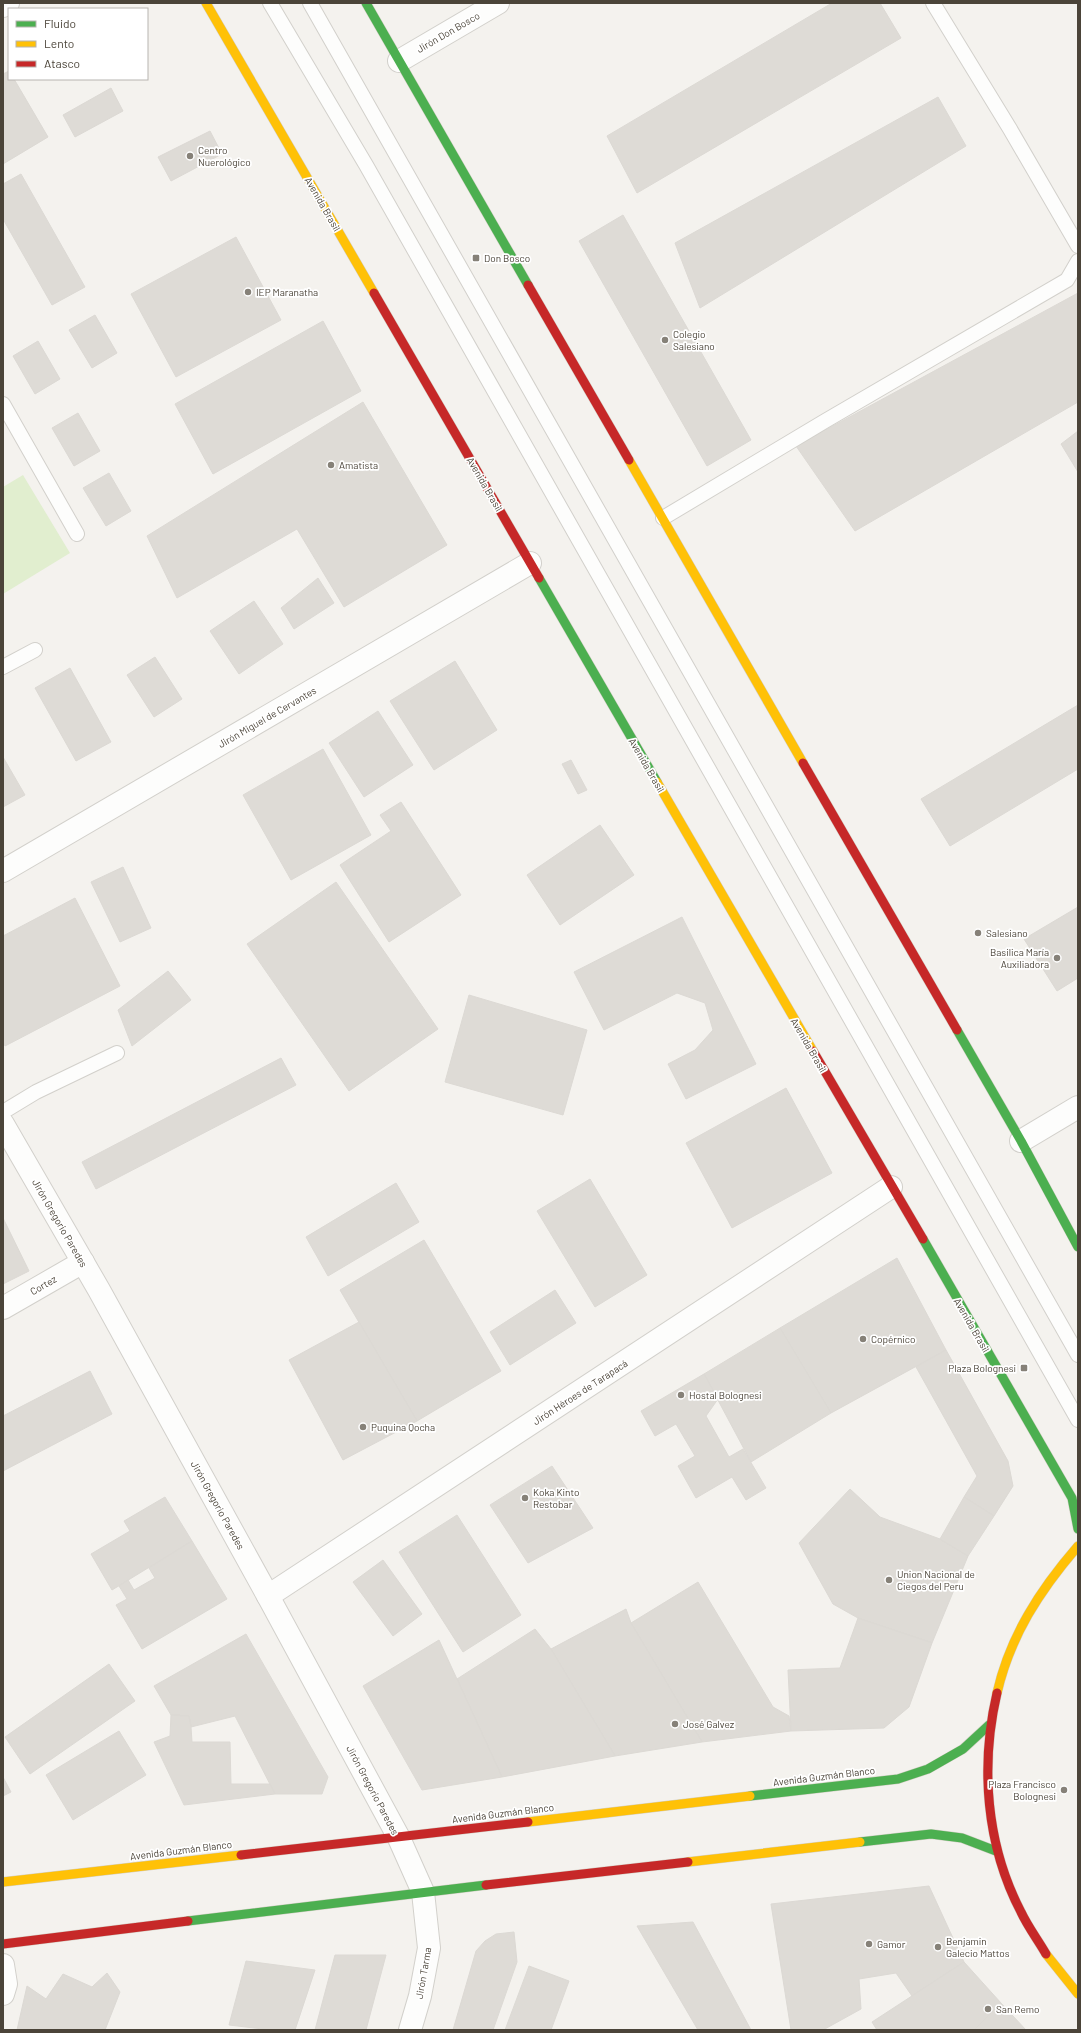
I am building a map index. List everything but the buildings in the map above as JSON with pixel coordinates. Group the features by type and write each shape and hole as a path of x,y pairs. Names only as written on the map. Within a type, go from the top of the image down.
{"main road":[{"name":"Avenida Brasil","path":"206,3 891,1188 1072,1498 1078,1529"},
{"path":"366,3 1021,1141 1078,1246"},
{"path":"1078,1546 1047,1582 1020,1627 1001,1675 989,1725 987,1771 988,1804 996,1851 1011,1894 1031,1935 1057,1972 1078,1994"},
{"name":"Avenida Guzmán Blanco","path":"3,1882 898,1779 928,1769 963,1749 989,1725"},
{"path":"3,1944 423,1892 931,1834 962,1838 996,1851"}],"street":[{"path":"3,6 8,3"},
{"name":"Jirón Don Bosco","path":"399,61 498,3"},
{"name":"Jirón Miguel de Cervantes","path":"3,871 530,563"},
{"path":"1021,1141 1078,1107"},
{"name":"Jirón Gregorio Paredes","path":"3,1124 83,1262 268,1596 398,1836 423,1892"},
{"name":"Jirón Héroes de Tarapacá","path":"268,1596 891,1188"},
{"name":"Cortez","path":"3,1308 83,1262"},
{"name":"Jirón Tarma","path":"410,2030 420,1996 429,1948 423,1892"},
{"path":"3,1965 6,1984 3,1994"}],"lane":[{"path":"270,3 366,165 1078,1420"},
{"path":"310,3 1078,1355"},
{"path":"933,3 1010,129 1078,246"},
{"path":"663,518 825,421 1067,280 1078,263"},
{"path":"3,404 78,534"},
{"path":"3,667 35,650"},
{"path":"3,1112 36,1092 117,1053"}],"green space":[{"path":"23,475 70,553 3,594 3,487"}],"traffic: fast":[{"path":"366,3 528,285"},
{"path":"539,578 657,782"},
{"path":"957,1030 1021,1141 1078,1247"},
{"path":"923,1239 1072,1498 1078,1529"},
{"path":"750,1796 898,1779 928,1769 963,1749 989,1725"},
{"path":"860,1842 931,1834 962,1838 996,1851"},
{"path":"188,1921 486,1885"}],"traffic: slow":[{"path":"206,3 374,293"},
{"path":"629,460 803,763"},
{"path":"657,782 813,1051"},
{"path":"997,1693 1003,1672 1018,1633 1039,1597 1078,1546"},
{"path":"528,1822 750,1796"},
{"path":"688,1862 860,1842"},
{"path":"3,1882 241,1855"},
{"path":"1046,1954 1078,1994"}],"traffic: jam":[{"path":"528,285 629,460"},
{"path":"374,293 539,578"},
{"path":"803,763 957,1030"},
{"path":"813,1051 923,1239"},
{"path":"997,1693 992,1721 988,1777 994,1833 1000,1860 1009,1886 1024,1918 1046,1954"},
{"path":"241,1855 528,1822"},
{"path":"486,1885 688,1862"},
{"path":"3,1944 188,1921"}],"place":[{"name":"Centro Nuerológico","path":"190,156"},
{"name":"Don Bosco","path":"476,258"},
{"name":"IEP Maranatha","path":"248,292"},
{"name":"Colegio Salesiano","path":"665,340"},
{"name":"Amatista","path":"331,465"},
{"name":"Salesiano","path":"978,933"},
{"name":"Basilica María Auxiliadora","path":"1057,958"},
{"name":"Copérnico","path":"863,1339"},
{"name":"Plaza Bolognesi","path":"1024,1368"},
{"name":"Hostal Bolognesi","path":"681,1395"},
{"name":"Puquina Qocha","path":"363,1427"},
{"name":"Koka Kinto Restobar","path":"525,1498"},
{"name":"Union Nacional de Ciegos del Peru","path":"889,1580"},
{"name":"José Galvez","path":"675,1724"},
{"name":"Plaza Francisco Bolognesi","path":"1064,1790"},
{"name":"Gamor","path":"869,1944"},
{"name":"Benjamin Galecio Mattos","path":"938,1947"},
{"name":"San Remo","path":"988,2009"}]}
